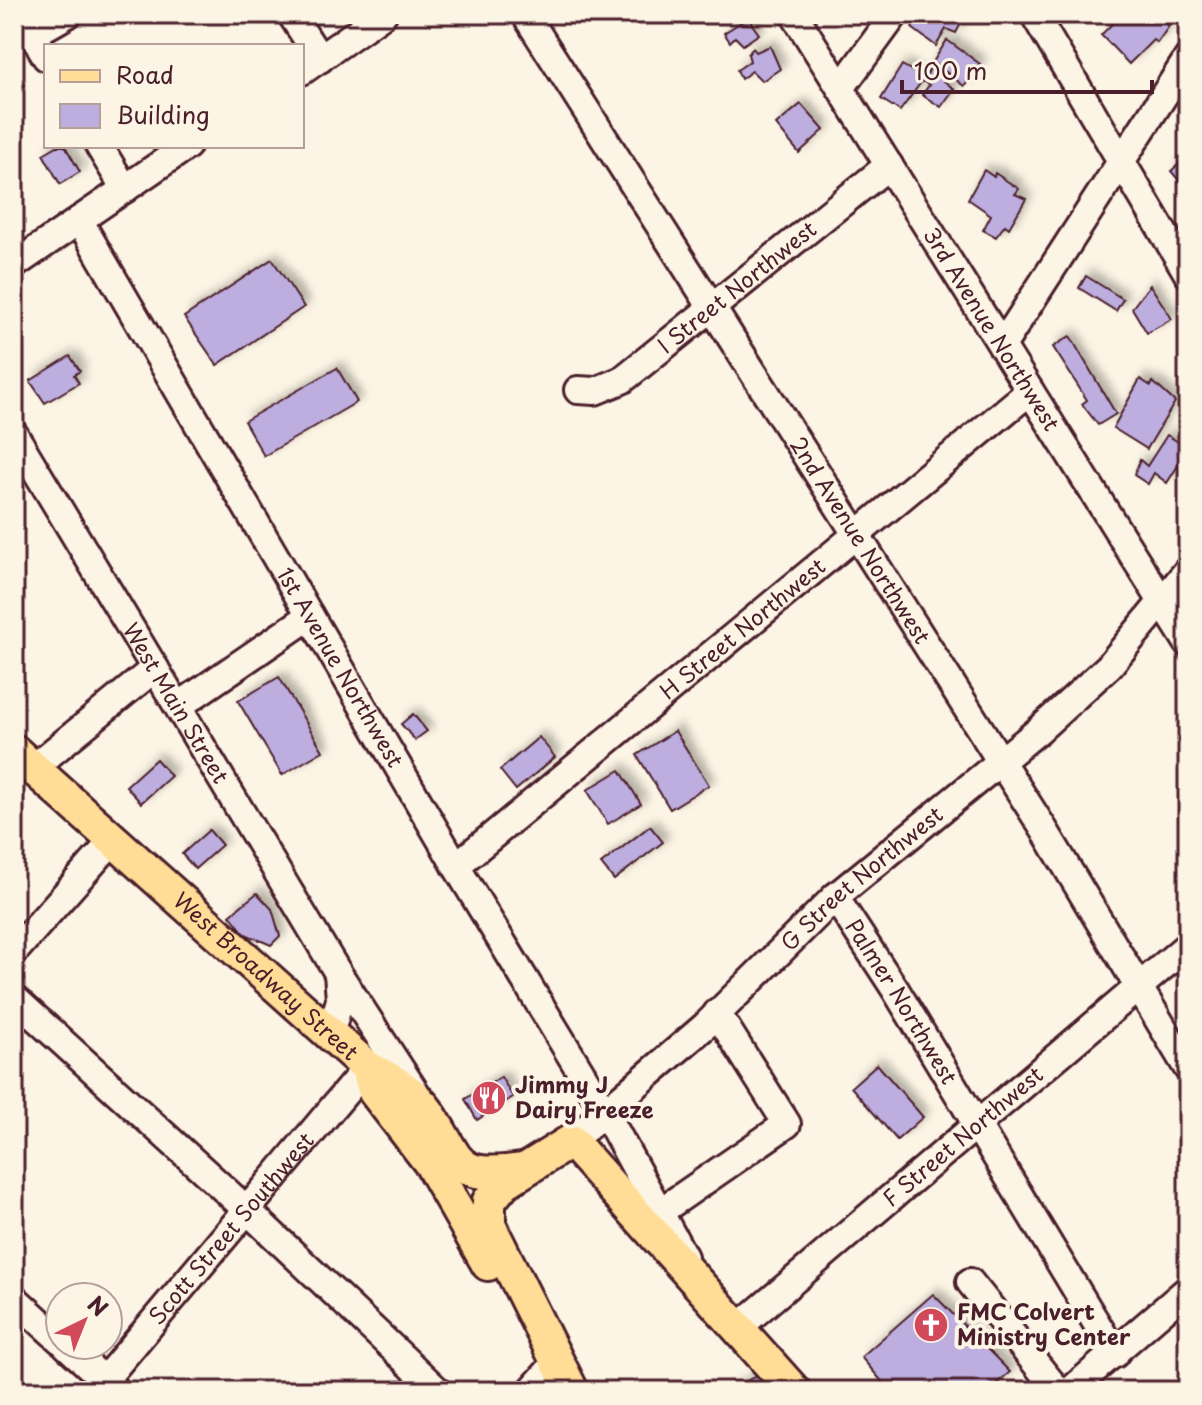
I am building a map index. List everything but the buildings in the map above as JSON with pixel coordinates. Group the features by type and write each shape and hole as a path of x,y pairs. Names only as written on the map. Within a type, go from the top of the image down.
{"main road":[{"name":"West Broadway Street","path":"24,759 367,1067 403,1086 426,1110 454,1160 473,1172 522,1170"},
{"path":"367,1067 375,1092 431,1164 512,1308 556,1363"},
{"path":"571,1141 794,1391"},
{"name":"G Street Northwest","path":"522,1170 571,1141"},
{"path":"522,1170 504,1183 489,1201 489,1225 572,1391"}],"street":[{"path":"33,35 68,14"},
{"path":"291,14 303,44"},
{"path":"311,65 383,14"},
{"name":"2nd Avenue Northwest","path":"525,14 1000,762 1188,1069"},
{"name":"3rd Avenue Northwest","path":"794,14 1188,643"},
{"path":"841,88 895,14"},
{"path":"1034,14 1188,274"},
{"path":"1002,346 1188,58"},
{"path":"100,148 125,189"},
{"path":"14,265 184,148"},
{"name":"I Street Northwest","path":"578,390 595,391 622,380 889,165"},
{"name":"1st Avenue Northwest","path":"79,220 456,866 605,1112"},
{"name":"H Street Northwest","path":"456,866 1030,391"},
{"name":"West Main Street","path":"14,434 180,705 338,973 426,1110"},
{"name":"G Street Northwest","path":"571,1141 717,1013 835,897 1000,762 1109,666 1188,570"},
{"path":"180,705 310,616"},
{"path":"24,759 155,668"},
{"path":"14,952 114,839"},
{"name":"Palmer Northwest","path":"835,897 1115,1354"},
{"name":"F Street Northwest","path":"739,1327 1188,945"},
{"path":"330,1034 340,1000 338,973"},
{"path":"14,998 248,1211 438,1391"},
{"path":"661,1211 787,1124 717,1013"},
{"name":"Scott Street Southwest","path":"105,1387 367,1067"},
{"path":"605,1112 695,1279"},
{"path":"970,1282 1073,1389 1188,1289"},
{"path":"14,1298 44,1325"},
{"path":"81,1361 105,1387"},
{"path":"531,1391 556,1363"}],"place":[{"name":"Jimmy J Dairy Freeze","path":"489,1098"},
{"name":"FMC Colvert Ministry Center","path":"931,1325"}]}
